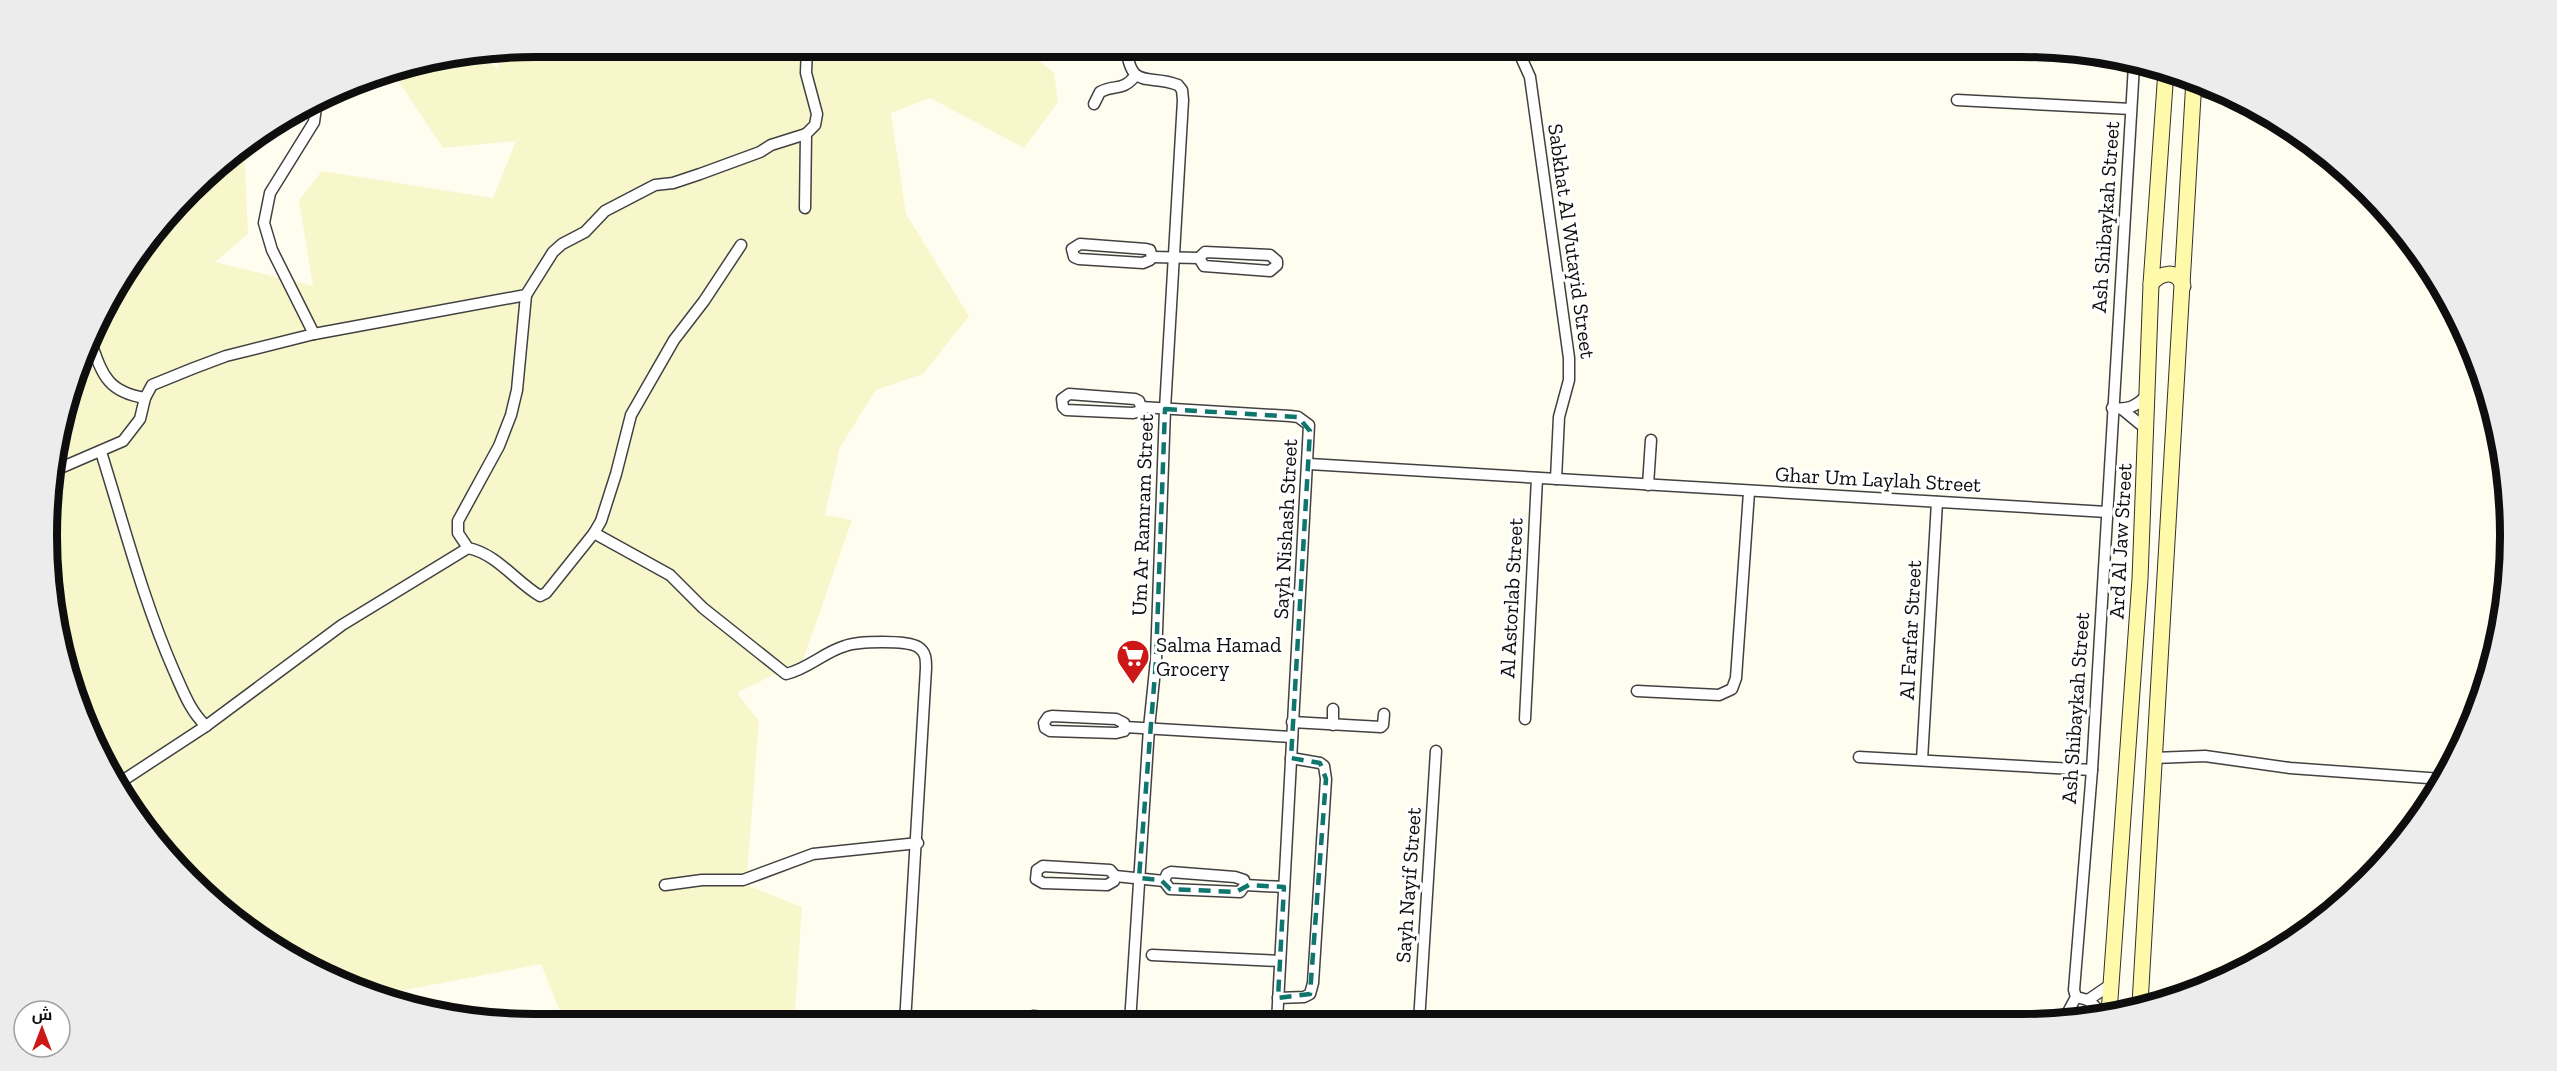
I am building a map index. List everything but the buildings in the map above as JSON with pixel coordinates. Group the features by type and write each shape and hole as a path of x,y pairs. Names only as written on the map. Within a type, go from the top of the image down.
{"main road":[{"name":"Ard Al Jaw Street","path":"2109,1006 2140,579 2151,284 2165,79"},
{"path":"2140,999 2194,89"},
{"path":"2151,284 2160,276 2169,273 2176,276 2183,286"},
{"path":"2140,579 2151,594 2164,592"}],"street":[{"path":"468,548 458,532 458,521 499,446 511,415 518,390 526,295 553,252 562,244 585,232 605,211 655,184 673,183 806,134 815,124 817,114 806,73 807,57"},
{"path":"1094,104 1100,92 1122,88 1135,76 1127,57"},
{"name":"Sabkhat Al Wutayid Street","path":"1521,57 1530,77 1569,358 1569,380 1559,417 1556,479"},
{"name":"Ash Shibaykah Street","path":"2076,997 2074,990 2092,770 2107,512 2118,409 2134,70"},
{"name":"Um Ar Ramram Street","path":"1131,1014 1149,728 1156,660 1165,409 1175,257 1182,90 1173,83 1141,80 1135,76"},
{"path":"1958,100 2131,109"},
{"path":"314,334 272,250 264,223 270,193 277,178 314,122 316,111"},
{"path":"805,208 806,134"},
{"path":"124,780 206,726 342,625 468,548 479,550 493,559 540,596 546,593 601,521 631,415 674,340 704,301 741,244"},
{"path":"1152,257 1150,250 1146,249 1080,244 1072,249 1074,257 1079,259 1143,263 1152,257 1199,258 1205,252 1270,255 1274,257 1277,266 1270,271 1204,266 1199,258"},
{"path":"62,468 123,441 140,419 147,391 158,381 226,356 314,334 526,295"},
{"path":"94,350 102,371 115,387 126,395 145,398"},
{"name":"Sayh Nishash Street","path":"1070,394 1135,399 1139,401 1141,407 1140,411 1133,413 1071,411 1066,410 1061,403 1065,396 1070,394"},
{"path":"2118,409 2132,407 2147,395"},
{"name":"Sayh Nishash Street","path":"1141,407 1298,417 1309,425 1309,464 1292,722 1277,1014"},
{"path":"2118,409 2146,429"},
{"path":"1648,485 1651,440"},
{"path":"100,452 145,597 163,646 189,705 206,726"},
{"name":"Ghar Um Laylah Street","path":"1309,464 2107,512"},
{"name":"Al Astorlab Street","path":"1525,719 1537,478"},
{"path":"1637,691 1719,695 1732,689 1736,678 1749,492"},
{"name":"Al Farfar Street","path":"1922,760 1937,502"},
{"path":"594,532 670,575 703,608 786,674 853,643 908,644 917,646 924,652 926,668 918,843 906,1014"},
{"path":"1333,724 1334,709"},
{"path":"1292,722 1380,727 1383,725 1384,714"},
{"path":"1052,716 1116,719 1121,720 1125,727 1124,731 1116,734 1050,731 1045,728 1044,723 1048,717 1052,716"},
{"path":"1125,727 1292,737"},
{"name":"Sayh Nayif Street","path":"1420,1014 1436,752"},
{"path":"2154,758 2205,756 2290,768 2434,778"},
{"path":"1859,757 2092,770"},
{"path":"1278,998 1304,997 1310,994 1313,983 1326,778 1324,766 1320,763 1291,758"},
{"path":"665,885 702,880 743,880 813,855 918,843"},
{"path":"1043,866 1110,870 1114,876 1111,884 1096,885 1043,883 1036,879 1035,874 1036,870 1043,866"},
{"path":"1164,880 1171,872 1236,877 1244,880 1245,885"},
{"path":"1114,876 1164,880"},
{"path":"1164,880 1170,889 1240,892 1245,885"},
{"path":"1245,885 1284,886"},
{"path":"1152,955 1280,961"},
{"path":"2088,1000 2110,985"},
{"path":"2068,1012 2076,997 2088,1000 2097,1008"}],"highlighted area":[{"path":"1165,409 1298,417 1310,431 1291,758 1320,763 1326,779 1310,994 1278,998 1284,887 1249,885 1236,892 1170,889 1161,880 1139,878 1156,660"}],"green space":[{"path":"536,57 1035,57 1054,73 1058,102 1024,148 930,98 891,113 906,214 969,316 923,374 876,390 840,447 825,515 852,520 803,660 737,693 759,721 746,885 802,907 795,1014 561,1014 541,964 393,992 352,978 296,950 270,933 244,915 197,874 156,827 138,802 131,770 122,777 121,775 93,719 82,689 66,629 61,598 57,536 61,473 73,412 93,352 121,296 138,270 156,244 197,197 244,156 248,234 215,262 313,286 299,200 322,171 493,198 516,141 443,148 396,78 442,66 487,60 498,69 498,59"}],"place":[{"name":"Salma Hamad Grocery","path":"1133,685"}]}
